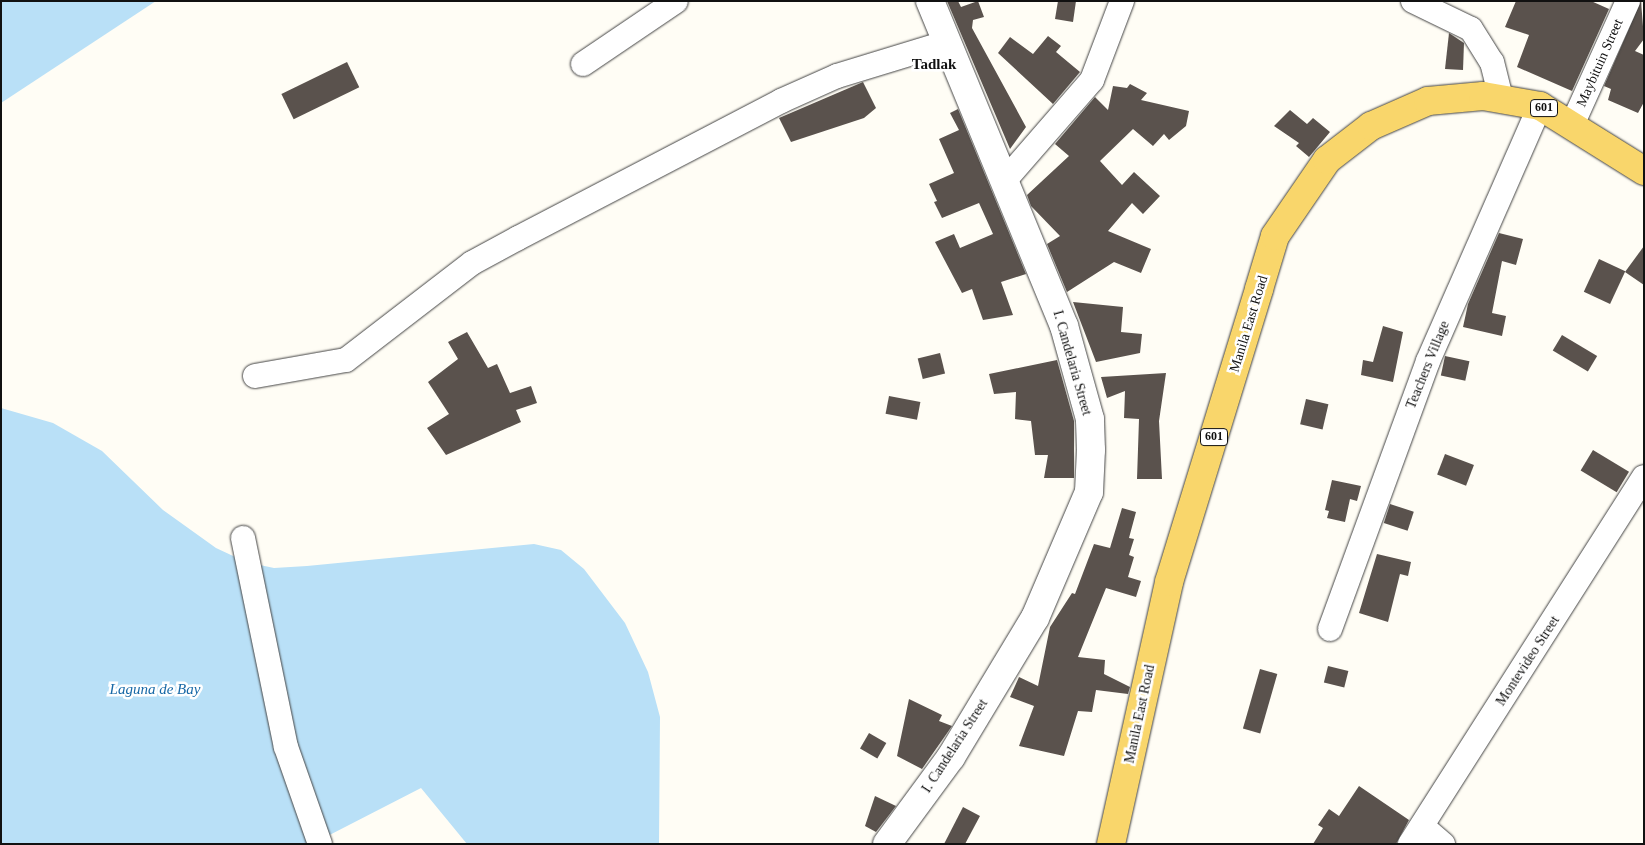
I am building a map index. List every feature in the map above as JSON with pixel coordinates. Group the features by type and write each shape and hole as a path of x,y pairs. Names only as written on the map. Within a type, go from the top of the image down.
{"main road":[{"name":"Manila East Road","path":"1111,844 1169,582 1276,236 1327,160 1370,126 1428,101 1483,96 1540,106 1644,171"}],"street":[{"path":"583,64 676,1"},
{"name":"I. Candelaria Street","path":"887,844 952,757 1035,618 1089,492 1090,419 1064,326 1006,179 945,43 930,1"},
{"path":"1006,179 1092,80 1122,1"},
{"path":"1413,1 1471,29 1492,62 1501,99"},
{"name":"Maybituin Street","path":"1572,125 1628,1"},
{"path":"255,376 346,360 472,263 518,238 781,101 838,76 945,43"},
{"name":"Teachers Village","path":"1330,629 1428,361 1540,106"},
{"name":"Montevideo Street","path":"1416,835 1644,477"},
{"path":"243,538 286,747 320,844"},
{"path":"1416,835 1443,844"}],"water":[{"path":"1,1 156,1 1,103"},
{"name":"Laguna de Bay","path":"1,408 53,423 102,451 163,510 216,548 246,562 274,568 534,544 561,550 584,569 625,623 648,672 660,717 659,844 467,844 421,788 312,844 1,844"}],"building":[{"path":"947,1 958,1 961,7 978,1 984,17 973,20 972,28 1026,127 1010,149"},
{"path":"1058,1 1076,1 1073,22 1055,19"},
{"path":"1516,1 1591,1 1609,9 1572,91 1517,67 1529,35 1505,27"},
{"path":"1641,1 1644,39 1635,51 1644,55 1644,102 1638,113 1608,100 1611,89 1604,86"},
{"path":"1449,33 1464,43 1463,70 1445,69"},
{"path":"1048,36 1061,46 1056,52 1080,72 1053,104 998,53 1010,37 1033,54"},
{"path":"347,62 359,87 294,119 281,94"},
{"path":"863,82 876,108 864,118 791,142 779,118"},
{"path":"1130,84 1147,93 1141,100 1189,111 1186,126 1169,140 1164,134 1153,146 1133,129 1100,161 1122,185 1134,172 1160,196 1143,214 1132,203 1108,231 1151,249 1141,273 1114,262 1067,292 1047,244 1060,236 1031,206 1027,195 1069,156 1055,144 1095,97 1108,110 1113,86 1127,88"},
{"path":"958,109 1026,274 1001,282 1013,315 983,320 972,289 962,293 935,242 954,234 960,248 993,234 979,203 942,218 934,202 937,201 929,184 954,173 939,139 959,130 950,113"},
{"path":"1290,110 1307,124 1313,118 1330,132 1309,157 1296,146 1299,143 1274,126"},
{"path":"1499,233 1523,239 1516,265 1502,261 1492,313 1506,316 1502,336 1463,327 1468,304"},
{"path":"1644,246 1644,285 1625,272"},
{"path":"1599,259 1625,271 1610,304 1584,292"},
{"path":"1073,302 1123,307 1121,332 1142,334 1140,353 1096,362"},
{"path":"1383,326 1403,332 1393,382 1361,375 1363,360 1373,362"},
{"path":"467,332 488,368 497,364 510,393 531,386 537,403 516,410 521,422 446,455 427,428 449,414 428,382 458,359 448,342"},
{"path":"1562,335 1597,356 1588,372 1553,350"},
{"path":"940,353 945,373 923,379 918,359"},
{"path":"1445,356 1469,361 1465,381 1441,376"},
{"path":"1057,360 1074,421 1074,478 1044,478 1048,455 1035,455 1031,421 1015,419 1016,392 994,394 989,374"},
{"path":"1166,373 1159,421 1162,479 1137,479 1139,419 1124,418 1125,391 1107,398 1101,377"},
{"path":"889,396 920,402 917,420 886,414"},
{"path":"1306,399 1328,404 1323,430 1300,424"},
{"path":"1593,450 1629,472 1617,492 1581,471"},
{"path":"1445,454 1474,465 1466,486 1437,475"},
{"path":"1332,480 1361,486 1357,501 1350,499 1345,522 1327,518 1329,511 1325,510"},
{"path":"1390,504 1414,512 1408,531 1384,523"},
{"path":"1122,508 1136,512 1129,538 1134,539 1129,555 1134,557 1128,577 1141,581 1136,597 1106,588 1078,657 1105,660 1104,674 1130,687 1128,694 1096,690 1092,712 1078,711 1064,756 1019,746 1034,706 1010,697 1019,677 1038,686 1050,627 1072,593 1075,594 1094,544 1110,548"},
{"path":"1377,554 1411,562 1408,576 1400,574 1388,622 1359,613"},
{"path":"1328,666 1348,671 1344,688 1324,682"},
{"path":"1260,669 1277,674 1260,734 1243,729"},
{"path":"909,699 942,715 939,721 952,726 922,769 897,756"},
{"path":"869,733 886,743 877,759 860,749"},
{"path":"1359,786 1409,820 1396,844 1313,844 1323,828 1318,825 1329,809 1339,816"},
{"path":"875,796 896,806 876,832 865,826"},
{"path":"963,807 980,816 965,844 944,844"}],"district":[{"name":"Tadlak","path":"934,65"}]}
